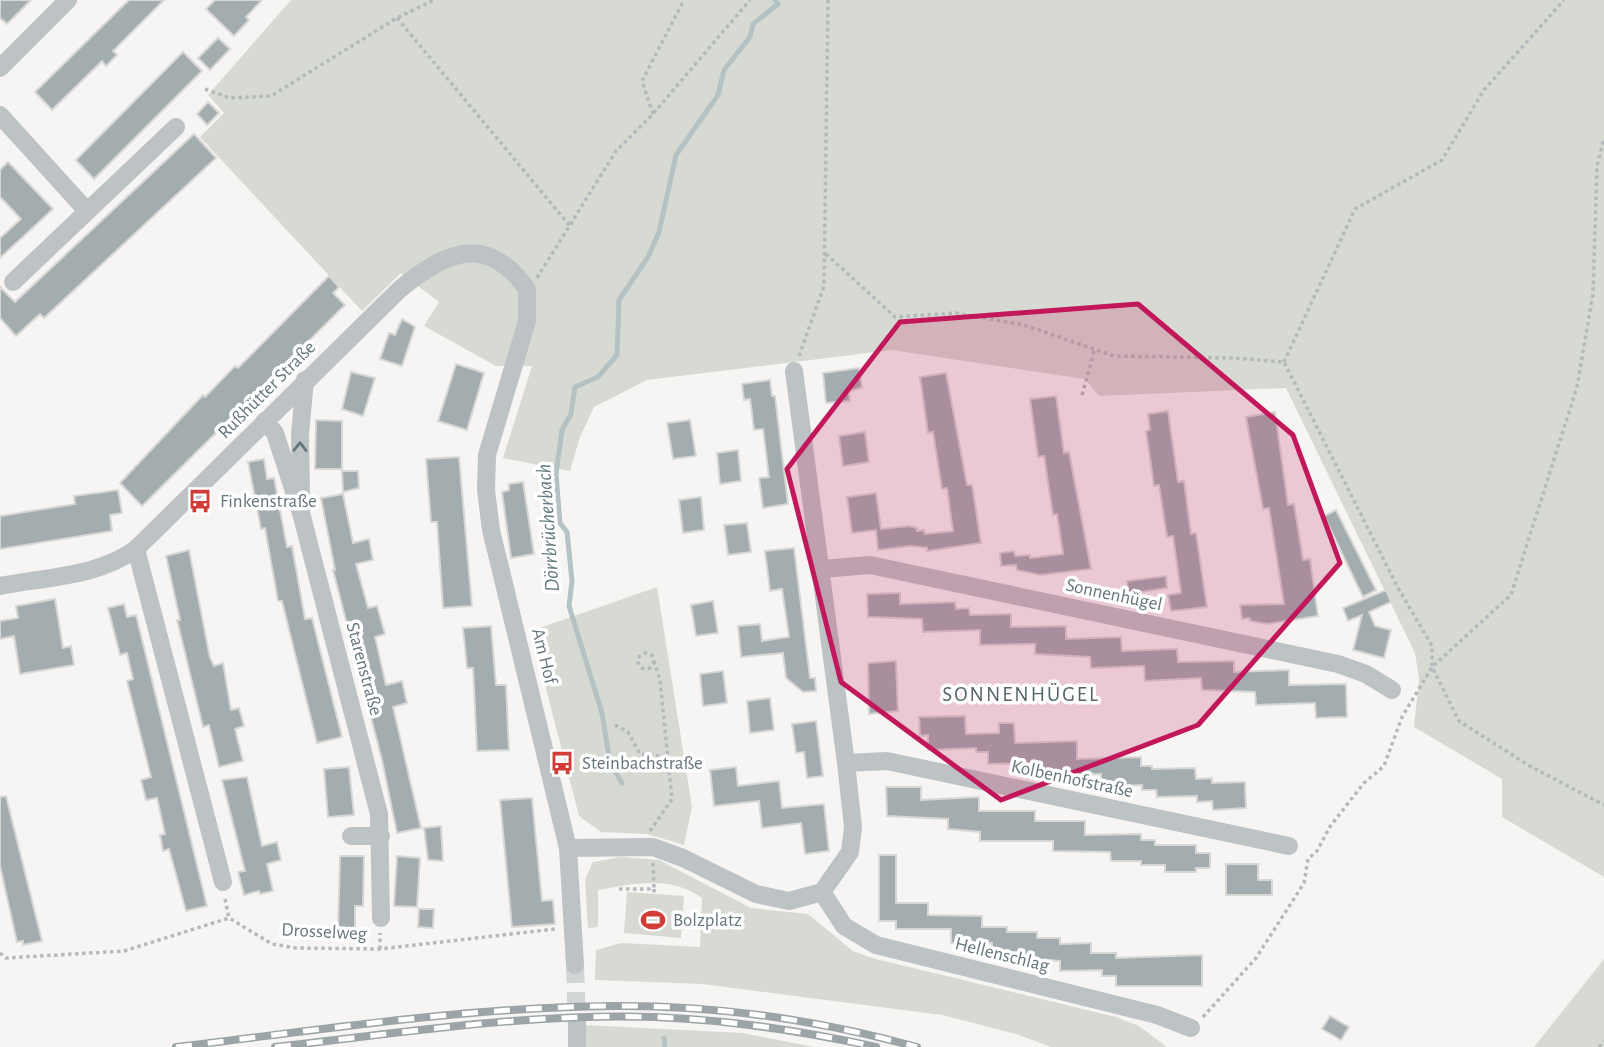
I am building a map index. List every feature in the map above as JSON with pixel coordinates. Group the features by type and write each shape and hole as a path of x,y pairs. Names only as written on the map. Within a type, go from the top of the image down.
{"street":[{"path":"0,68 68,0"},
{"path":"0,115 87,211"},
{"path":"13,282 176,127"},
{"name":"Rußhütter Straße","path":"0,586 102,568 136,549 400,289 431,264 463,253 489,257 503,263 517,275 527,289 527,321"},
{"name":"Am Hof","path":"527,321 487,455 486,490 491,530 568,848 575,965"},
{"path":"568,848 646,846 683,858 757,894 789,901 822,892 850,852 852,827 846,763 794,371"},
{"name":"Starenstraße","path":"301,513 300,434 306,380"},
{"name":"Starenstraße","path":"265,421 275,433 301,513 365,759 381,836 381,918"},
{"path":"136,549 224,890"},
{"name":"Sonnenhügel","path":"821,569 870,565 1038,600 1338,664 1366,674 1392,690"},
{"name":"Kolbenhofstraße","path":"846,763 887,761 1289,846"},
{"path":"351,836 381,836"},
{"name":"Hellenschlag","path":"822,892 844,926 876,945 1157,1016 1191,1028"},
{"path":"577,1024 578,1047"}],"path":[{"path":"205,89 230,98 271,96 397,18 434,0"},
{"path":"653,114 642,81 684,0"},
{"path":"550,259 616,151 653,114 750,0"},
{"path":"794,371 824,286 828,0"},
{"path":"1284,362 1355,209 1442,160 1484,90 1564,0"},
{"path":"397,18 570,226"},
{"path":"1191,1028 1256,958 1304,883 1308,859 1317,851 1331,825 1364,783 1384,766 1402,717 1432,667 1511,595 1577,387 1593,295 1597,166 1604,139"},
{"path":"826,254 895,317 956,313 1024,325 1114,356 1234,358 1284,362"},
{"path":"1082,395 1096,348"},
{"path":"1284,362 1397,586 1432,646 1432,667 1459,721 1528,765 1604,805"},
{"path":"647,834 672,799 660,680 655,663 653,657 646,653 641,655 638,663 646,670 655,663"},
{"path":"615,725 628,732 640,754 668,757"},
{"path":"619,889 654,892 654,870"},
{"path":"0,953 6,958 124,951 229,918 224,890"},
{"name":"Drosselweg","path":"229,918 272,944 296,948 380,949 482,939 534,930"},
{"path":"1599,1047 1604,1041"}],"highlighted area":[{"path":"1138,304 1293,435 1340,563 1198,725 1001,800 841,682 787,469 900,322"}],"shaded area":[{"path":"291,0 1604,0 1604,877 1502,817 1502,779 1414,727 1419,679 1415,653 1286,388 1099,396 1085,379 892,350 647,380 594,407 580,437 570,471 503,458 532,366 496,366 424,326 439,302 401,273 362,311 200,137 224,113 208,95"},
{"path":"657,587 692,807 684,845 647,834 601,832 579,816 531,631"},
{"path":"621,857 659,860 751,908 808,914 853,951 872,958 1116,1017 1139,1026 1167,1047 1051,1047 1016,1034 942,1015 702,984 595,980 596,950 621,943 700,947 702,898 677,886 652,883 598,890 598,927 588,928 585,879 593,862"},
{"name":"Bolzplatz","path":"627,892 684,896 681,938 624,933"},
{"path":"1604,959 1604,1047 1534,1047"},
{"path":"584,1025 743,1033 814,1047 586,1047"}],"building":[{"path":"0,0 31,0 7,24 0,18"},
{"path":"129,0 164,0 113,51 117,55 106,66 102,61 52,110 35,92"},
{"path":"215,0 262,0 246,17 249,20 234,36 206,9"},
{"path":"218,38 230,49 210,70 198,58"},
{"path":"183,52 202,71 94,179 76,160"},
{"path":"208,102 219,113 207,125 197,114"},
{"path":"194,134 216,158 44,318 40,314 16,336 0,318 0,287 15,302"},
{"path":"8,162 53,209 0,258 0,238 21,219 0,197 0,170"},
{"path":"329,276 339,287 333,293 345,305 142,506 120,483 203,395 205,397 235,366 238,368"},
{"path":"402,319 415,327 402,366 380,359 389,333 395,335"},
{"path":"456,364 484,373 467,430 438,421"},
{"path":"859,368 862,387 849,392 850,401 826,403 823,373"},
{"path":"351,372 375,378 363,416 342,409"},
{"path":"946,373 967,485 972,485 981,543 927,551 927,548 911,546 878,550 876,530 852,533 847,497 876,493 881,529 909,526 917,528 917,531 924,530 925,534 953,531 947,488 942,489 933,432 928,433 920,377"},
{"path":"770,380 772,396 775,396 788,504 763,508 759,478 769,477 763,429 754,430 750,399 744,400 742,384"},
{"path":"1056,396 1064,453 1069,452 1091,569 1040,575 1017,570 1016,565 1001,566 1000,553 1014,551 1015,556 1030,555 1030,558 1063,554 1057,514 1053,515 1044,456 1038,457 1030,399"},
{"path":"1168,411 1178,482 1184,481 1191,534 1196,533 1207,607 1171,611 1168,595 1181,593 1173,536 1167,537 1159,485 1154,486 1146,431 1150,430 1148,414"},
{"path":"1275,412 1288,505 1294,504 1303,560 1310,559 1318,616 1267,624 1250,621 1250,618 1242,619 1240,605 1284,604 1269,508 1263,509 1246,417"},
{"path":"316,420 342,421 342,469 315,469"},
{"path":"690,420 696,456 673,459 667,423"},
{"path":"865,432 869,462 843,466 839,436"},
{"path":"738,450 741,481 720,484 717,453"},
{"path":"459,457 472,606 443,608 437,522 431,522 426,459"},
{"path":"264,459 267,479 274,478 287,547 292,546 305,619 312,618 342,737 317,743 282,601 278,601 265,528 261,529 248,462"},
{"path":"342,471 358,471 359,488 343,492"},
{"path":"523,482 534,554 511,558 502,492 509,490 509,484"},
{"path":"118,490 122,513 110,515 112,531 0,549 0,516 75,504 74,496"},
{"path":"343,494 353,543 369,539 373,560 356,564 368,608 377,606 385,634 375,637 386,685 402,681 407,703 393,707 421,828 397,833 382,760 333,570 321,498"},
{"path":"701,497 704,530 683,533 679,500"},
{"path":"1336,510 1376,590 1363,597 1324,516"},
{"path":"747,523 751,552 728,555 724,525"},
{"path":"794,548 810,678 815,678 816,691 803,692 786,678 783,653 741,657 738,626 760,624 762,641 789,637 782,589 770,591 765,551"},
{"path":"189,550 210,658 214,666 223,663 231,710 239,708 244,726 235,729 243,761 219,767 209,725 203,727 177,620 180,620 166,556"},
{"path":"1166,576 1167,588 1128,594 1127,581"},
{"path":"1386,590 1391,602 1369,612 1375,626 1391,630 1384,658 1353,650 1362,615 1348,621 1343,608"},
{"path":"900,593 900,604 955,602 956,609 969,608 970,615 1011,614 1011,627 1066,626 1066,639 1121,637 1122,651 1177,649 1178,662 1234,661 1234,672 1289,670 1289,685 1346,684 1347,717 1316,718 1315,703 1256,705 1255,692 1202,690 1201,678 1145,681 1144,666 1091,668 1090,657 1035,654 1035,644 980,645 980,630 923,632 922,619 868,617 867,594"},
{"path":"55,599 63,648 71,646 74,665 20,674 14,636 0,639 0,621 18,618 16,606"},
{"path":"713,601 718,633 696,636 691,605"},
{"path":"124,604 127,617 136,615 207,906 186,911 169,849 163,851 160,835 165,834 157,798 146,800 141,780 151,777 127,681 133,679 127,653 120,655 108,608"},
{"path":"491,626 496,685 506,685 509,750 477,751 473,668 467,668 463,628"},
{"path":"896,661 898,711 869,714 868,663"},
{"path":"723,671 727,703 703,706 700,674"},
{"path":"770,698 774,730 750,733 747,701"},
{"path":"965,716 966,734 999,733 999,723 1014,723 1015,743 1077,741 1077,759 1141,757 1141,766 1152,766 1152,769 1195,768 1196,779 1212,778 1212,783 1245,782 1246,808 1213,810 1212,801 1197,802 1197,796 1157,797 1156,790 1142,790 1142,785 1101,787 1101,774 1038,776 1037,763 988,764 988,752 976,752 976,748 928,750 928,735 920,736 919,717"},
{"path":"816,721 823,776 807,778 804,752 796,753 792,724"},
{"path":"349,767 354,815 328,817 324,769"},
{"path":"736,767 738,786 779,781 782,808 824,804 829,851 805,854 801,823 762,828 759,801 714,806 710,770"},
{"path":"247,777 262,846 277,842 281,860 267,864 273,891 244,895 238,872 245,871 222,780"},
{"path":"886,787 921,787 921,800 979,797 979,811 1035,811 1035,821 1085,821 1085,835 1141,834 1141,840 1155,840 1155,845 1196,845 1196,853 1210,853 1210,868 1196,868 1196,872 1165,872 1165,865 1141,865 1141,861 1111,861 1110,852 1053,851 1053,841 980,841 980,832 948,829 948,819 887,816"},
{"path":"6,796 42,941 23,945 23,941 17,942 0,866 0,797"},
{"path":"532,798 542,901 553,900 555,924 512,927 500,800"},
{"path":"441,826 443,861 428,860 424,828"},
{"path":"879,855 896,855 896,903 928,903 928,915 982,916 982,927 1007,927 1007,932 1037,932 1037,938 1060,938 1060,944 1091,943 1091,953 1116,953 1116,958 1202,955 1202,986 1116,986 1116,976 1102,976 1102,970 1060,971 1060,961 1007,957 1007,950 992,950 992,943 951,943 951,929 896,929 896,921 879,921"},
{"path":"340,856 364,856 363,906 355,906 355,931 338,930"},
{"path":"397,856 420,858 417,907 394,906"},
{"path":"1226,864 1258,864 1258,880 1272,880 1272,895 1226,895"},
{"path":"419,909 434,909 433,928 418,927"},
{"path":"1330,1016 1349,1027 1341,1040 1322,1029"}],"waterway":[{"name":"Dörrbrücherbach","path":"622,783 610,763 602,713 569,606 572,581 567,532 560,523 556,474 562,430 571,414 575,387 598,377 617,355 619,300 648,257 659,232 676,155 718,95 724,70 750,37 753,24 778,4 775,0"},
{"name":"Dörrbrücherbach","path":"664,1038 665,1047"}],"tunnel":[{"path":"575,965 577,1024"}],"railway":[{"path":"176,1047 449,1015 614,1006 690,1008 767,1016 842,1029 917,1047"},
{"path":"275,1047 465,1025 607,1017 683,1018 739,1024 794,1031 876,1047"}],"place":[{"name":"Finkenstraße","path":"200,501"},
{"name":"Steinbachstraße","path":"562,763"},
{"name":"Bolzplatz","path":"653,920"}],"district":[{"name":"SONNENHÜGEL","path":"1021,694"}]}
